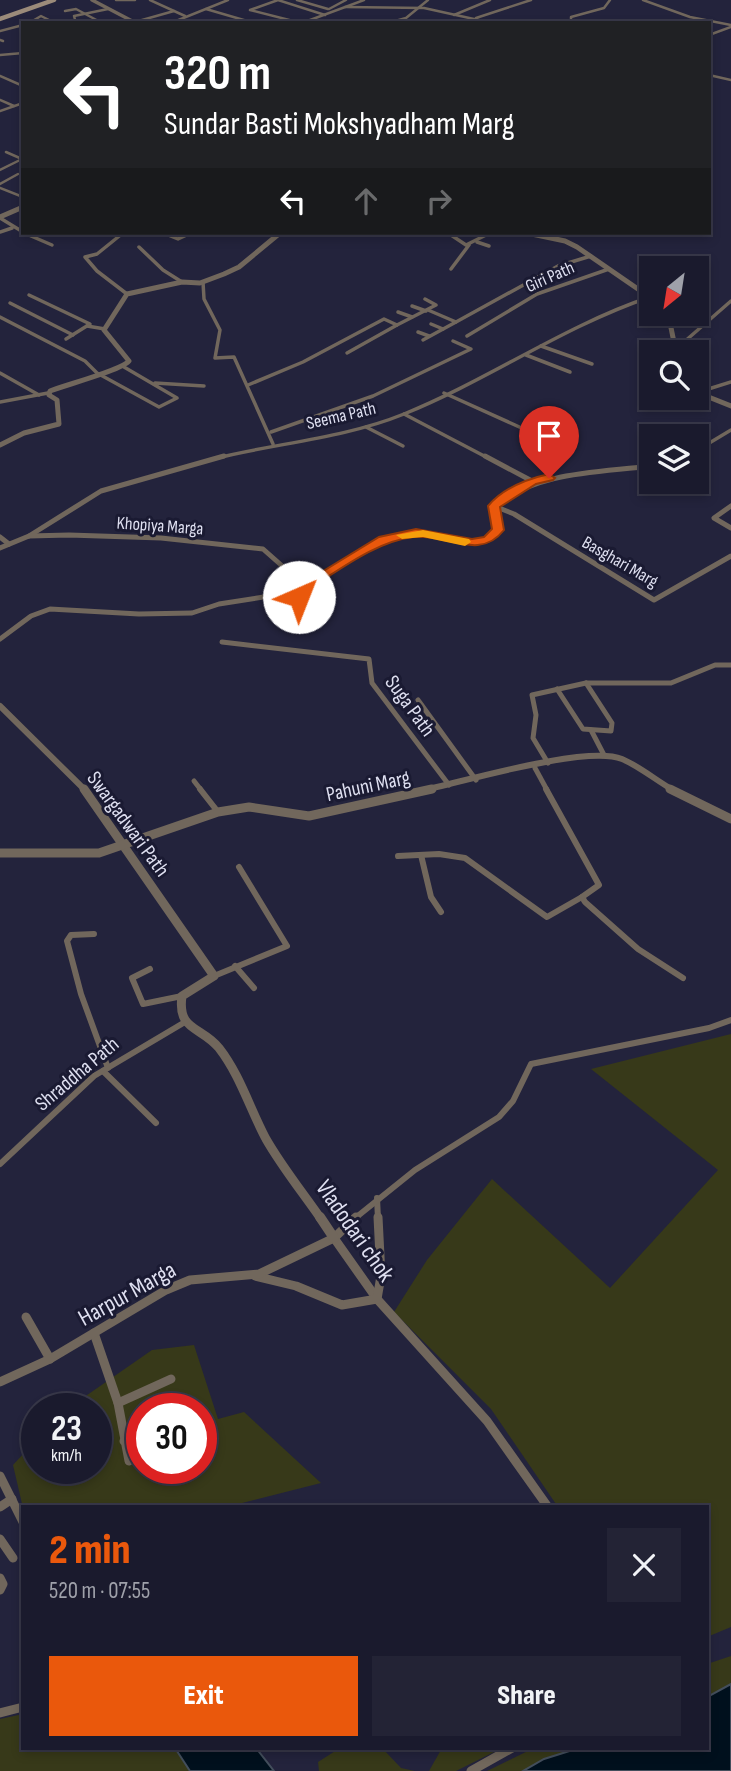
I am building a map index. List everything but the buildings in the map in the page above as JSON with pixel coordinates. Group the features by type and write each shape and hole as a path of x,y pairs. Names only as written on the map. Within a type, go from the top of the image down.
{"main road":[{"path":"0,19 54,0"}],"street":[{"path":"92,0 133,21"},
{"path":"116,0 135,0"},
{"path":"150,0 186,16"},
{"path":"175,21 228,0"},
{"path":"293,21 250,10 278,0 325,15"},
{"path":"297,0 338,10"},
{"path":"328,9 346,0"},
{"path":"307,21 364,0"},
{"path":"398,21 428,0"},
{"path":"454,15 490,0"},
{"path":"474,18 531,0"},
{"path":"571,21 571,17 604,8 610,0"},
{"path":"643,0 708,21"},
{"path":"345,7 368,10 419,8 485,21"},
{"path":"65,11 74,9 98,21"},
{"path":"75,21 73,17 108,9"},
{"path":"205,9 247,21"},
{"path":"139,21 174,11"},
{"path":"32,21 41,16 51,21"},
{"path":"711,22 731,26"},
{"path":"1,30 21,25"},
{"path":"711,34 731,26"},
{"path":"0,55 21,54"},
{"path":"711,75 731,80"},
{"path":"0,76 21,85"},
{"path":"0,100 15,106"},
{"path":"0,111 21,104"},
{"path":"6,152 21,158"},
{"path":"2,169 21,159"},
{"path":"2,169 21,176"},
{"path":"0,186 18,174"},
{"path":"0,186 21,196"},
{"path":"21,208 0,218 21,231"},
{"path":"0,232 12,228"},
{"path":"30,235 52,245"},
{"path":"121,235 97,254 85,257 97,271 127,294"},
{"path":"168,235 178,239 187,235"},
{"path":"105,329 127,294 182,282 202,284 239,267 278,235"},
{"path":"450,235 460,243 468,245 487,235"},
{"path":"536,235 565,241 639,290"},
{"path":"540,236 546,241"},
{"path":"477,242 489,246"},
{"path":"451,269 469,249 468,245"},
{"path":"139,247 163,270 182,282"},
{"path":"423,340 558,266 591,256"},
{"name":"Giri Path","path":"467,336 515,310 537,293 609,269"},
{"path":"202,284 208,310 220,330 215,358 234,356 256,410 271,432 273,444"},
{"path":"29,295 90,324 66,339"},
{"path":"347,353 436,305 425,299"},
{"path":"686,340 731,301"},
{"name":"Seema Path","path":"29,536 101,491 150,475 273,444 366,427 404,414 444,393 509,365 525,354 614,309 639,302"},
{"path":"10,303 73,335"},
{"path":"412,306 456,322"},
{"path":"398,312 412,317"},
{"path":"0,317 85,361 97,373 159,407 191,387"},
{"path":"248,385 303,362 384,319 397,325"},
{"path":"431,324 443,329"},
{"path":"87,326 105,329"},
{"path":"105,329 110,340 128,360 124,367"},
{"path":"418,331 429,336"},
{"path":"271,432 346,409 412,381 471,349 453,341"},
{"path":"541,346 592,365"},
{"path":"525,354 570,372"},
{"path":"0,402 48,393 97,373 124,367 177,398"},
{"path":"0,373 39,395"},
{"path":"709,387 731,382"},
{"path":"153,383 204,386"},
{"path":"0,445 24,433 59,424 61,420 57,400 48,393"},
{"path":"444,393 546,439"},
{"path":"709,394 731,406"},
{"path":"404,414 533,481"},
{"path":"366,427 403,446"},
{"path":"709,443 731,430"},
{"path":"0,639 31,616 50,609 139,614 189,613 219,604 295,592 356,553 384,540 416,533 472,543 488,540 498,530 494,506 506,495 533,481 639,468"},
{"name":"Basghari Marg","path":"494,506 514,514 654,600 731,556"},
{"path":"731,506 714,518 731,528"},
{"name":"Khopiya Marga","path":"0,548 29,536 161,538 263,549 306,587"},
{"path":"0,537 9,544"},
{"path":"271,609 302,608 295,592"},
{"name":"Suga Path","path":"222,642 369,659 372,684 449,785"},
{"path":"548,763 533,738 536,715 530,699 532,695 586,683 671,683 715,665 731,665"},
{"path":"557,689 583,729 611,731 614,727 586,683"},
{"path":"418,700 476,780"},
{"name":"Swargadwari Path","path":"0,706 85,790 214,976"},
{"path":"591,730 604,755"},
{"name":"Pahuni Marg","path":"0,853 99,853 218,812 250,807 309,816 548,763 604,755 622,759 686,797 731,819"},
{"path":"398,856 465,858 547,917 582,897 599,886 535,768"},
{"path":"194,780 218,812"},
{"path":"421,855 431,897 441,912"},
{"path":"150,969 132,978 141,1002 147,1005 182,996 234,965 287,946 239,867"},
{"path":"582,897 628,941 684,978"},
{"path":"94,934 75,934 67,941 105,1070 156,1123"},
{"path":"234,965 254,988"},
{"path":"182,996 180,1011 185,1022"},
{"name":"Harpur Marga","path":"0,1382 50,1359 166,1290 190,1280 259,1274 334,1238 377,1199 509,1108 531,1064 709,1028 731,1020"},
{"name":"Shraddha Path","path":"0,1164 105,1070 135,1049 185,1022"},
{"name":"Vladodari chok","path":"185,1022 213,1041 228,1060 267,1140 377,1299 487,1421 547,1505"},
{"path":"247,1275 296,1286 342,1305 377,1299 381,1276 377,1199"},
{"path":"26,1317 50,1359"},
{"path":"94,1333 118,1403 126,1449"},
{"path":"118,1403 171,1379"},
{"path":"0,1476 21,1518"},
{"path":"0,1507 12,1499"},
{"path":"0,1539 13,1558"},
{"path":"0,1578 3,1584 0,1590"},
{"path":"0,1713 21,1708"},
{"path":"471,1771 508,1750"}],"green space":[{"path":"731,1034 731,1627 709,1636 709,1505 557,1505 491,1409 394,1312 427,1260 492,1179 610,1288 718,1170 591,1069"},
{"path":"194,1345 210,1393 126,1393 126,1484 217,1484 217,1416 218,1419 244,1412 321,1483 234,1505 22,1505 13,1465 21,1456 21,1484 112,1484 112,1393 90,1393 152,1350"},
{"path":"731,1656 731,1684 709,1696 709,1663"},
{"path":"21,1714 21,1750 179,1750 192,1771 0,1771 0,1719"},
{"path":"337,1750 384,1750 401,1768 415,1771 319,1771 318,1762"},
{"path":"441,1750 498,1750 456,1771 429,1771"},
{"path":"530,1750 573,1750 544,1759 523,1771 487,1771"}],"water":[{"path":"731,1684 731,1771 523,1771 544,1759 573,1750 709,1750 709,1696"},
{"path":"176,1750 258,1750 274,1771 190,1771"}],"slow traffic":[{"path":"402,535 423,533 465,542"}],"route":[{"path":"299,597 295,592 356,553 384,540 416,533 472,543 488,540 498,530 494,506 515,489 549,478"}]}
